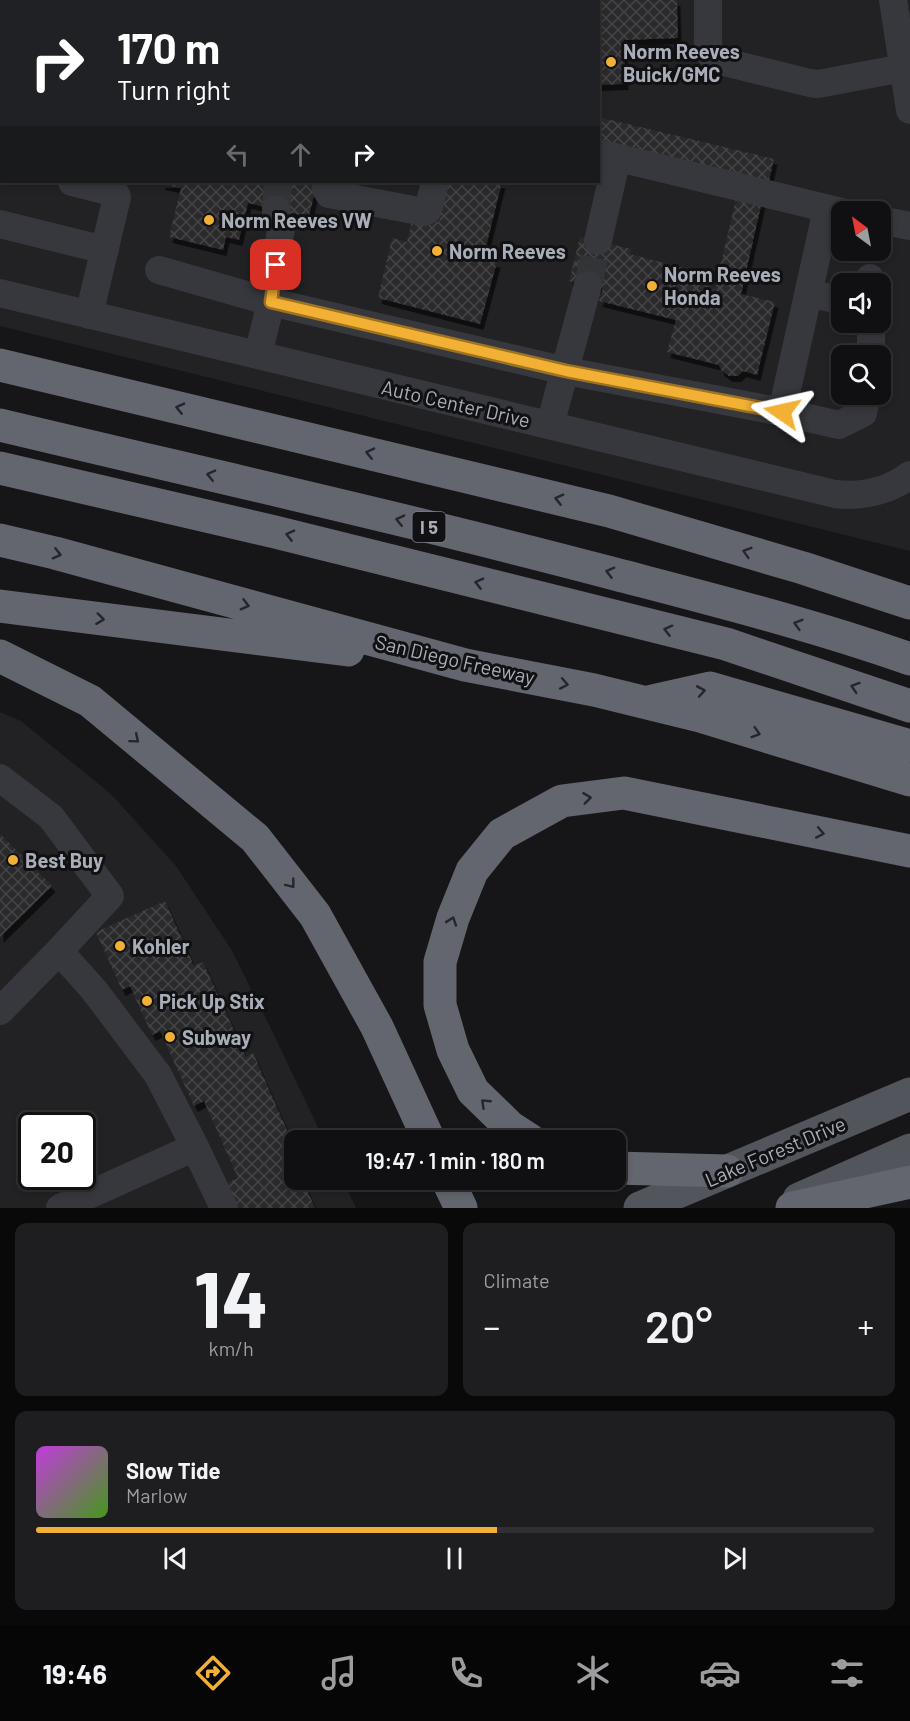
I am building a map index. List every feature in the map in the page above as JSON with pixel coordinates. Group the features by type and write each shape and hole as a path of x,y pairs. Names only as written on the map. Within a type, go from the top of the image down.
{"highway":[{"path":"0,365 609,511 803,568 910,603"},
{"name":"I 5","path":"0,425 562,560 844,636 910,659"},
{"path":"0,468 274,532 726,644 910,706"},
{"name":"San Diego Freeway","path":"0,540 465,665 594,690 700,716 910,780"},
{"path":"0,606 465,665"},
{"path":"0,656 90,701 255,838 315,915 377,1027 424,1130"},
{"path":"644,703 710,688 910,746"},
{"path":"515,1130 473,1091 453,1050 440,1005 440,962 453,918 472,871 502,834 562,801 624,793 910,851"},
{"path":"626,1168 727,1171"},
{"path":"792,1208 910,1182"},
{"path":"452,1190 461,1208"}],"main road":[{"name":"Lake Forest Drive","path":"640,1208 910,1095"},
{"path":"778,1208 910,1150"}],"street":[{"path":"708,0 708,45 711,55 720,61 810,84 903,68"},
{"path":"892,0 910,110"},
{"path":"598,241 608,156 831,209"},
{"path":"81,183 117,187 117,197 89,315"},
{"path":"327,183 326,189 329,194 424,213 428,210 435,183"},
{"path":"258,355 271,302 281,228 276,210"},
{"path":"782,412 809,293 831,220"},
{"path":"891,222 910,226"},
{"path":"0,224 105,250"},
{"path":"159,270 271,302 566,371 839,425 863,413 865,405"},
{"path":"550,425 588,285"},
{"name":"Auto Center Drive","path":"0,293 835,494 854,495 875,492 896,484 910,475"},
{"path":"809,293 831,298"},
{"path":"0,778 51,817 110,896 0,1011"},
{"path":"59,951 94,990 158,1075 224,1208"},
{"path":"60,1208 88,1202 195,1147"}],"shaded area":[{"path":"600,0 910,0 910,551 0,326 0,183 600,183"},
{"path":"0,712 21,721 111,794 176,866 231,949 319,1130 284,1130 284,1190 347,1190 356,1208 0,1208"}],"building":[{"name":"Norm Reeves Buick/GMC","path":"600,0 677,0 678,38 624,40 625,84 600,85"},
{"path":"600,117 774,159 768,185 600,144"},
{"name":"Norm Reeves VW","path":"317,183 309,217 248,203 239,240 226,237 223,250 169,237 181,188 162,184"},
{"name":"Norm Reeves","path":"448,183 502,183 483,259 497,262 480,324 378,298 392,238 407,242 413,216 439,222"},
{"name":"Norm Reeves Honda","path":"737,195 762,201 741,294 775,302 757,375 743,371 738,376 729,376 721,370 719,365 667,352 676,320 599,301 603,288 569,281 580,237 631,249 630,254 687,269 684,280 715,288"},
{"name":"Best Buy","path":"0,834 52,886 0,937"},
{"path":"165,901 194,966 203,962 246,1057 253,1053 287,1130 284,1130 284,1190 307,1190 315,1208 238,1208 227,1183 238,1178 204,1101 194,1106 160,1031 152,1035 130,986 122,990 96,932"}],"tunnel":[{"path":"276,210 278,183"},
{"path":"588,285 598,241"}],"place":[{"name":"Norm Reeves Buick/GMC","path":"611,62"},
{"name":"Norm Reeves VW","path":"209,220"},
{"name":"Norm Reeves","path":"437,251"},
{"name":"Norm Reeves Honda","path":"652,286"},
{"name":"Best Buy","path":"13,860"},
{"name":"Kohler","path":"120,946"},
{"name":"Pick Up Stix","path":"147,1001"},
{"name":"Subway","path":"170,1037"}],"route":[{"path":"276,265 271,302 566,371 782,412"}]}
